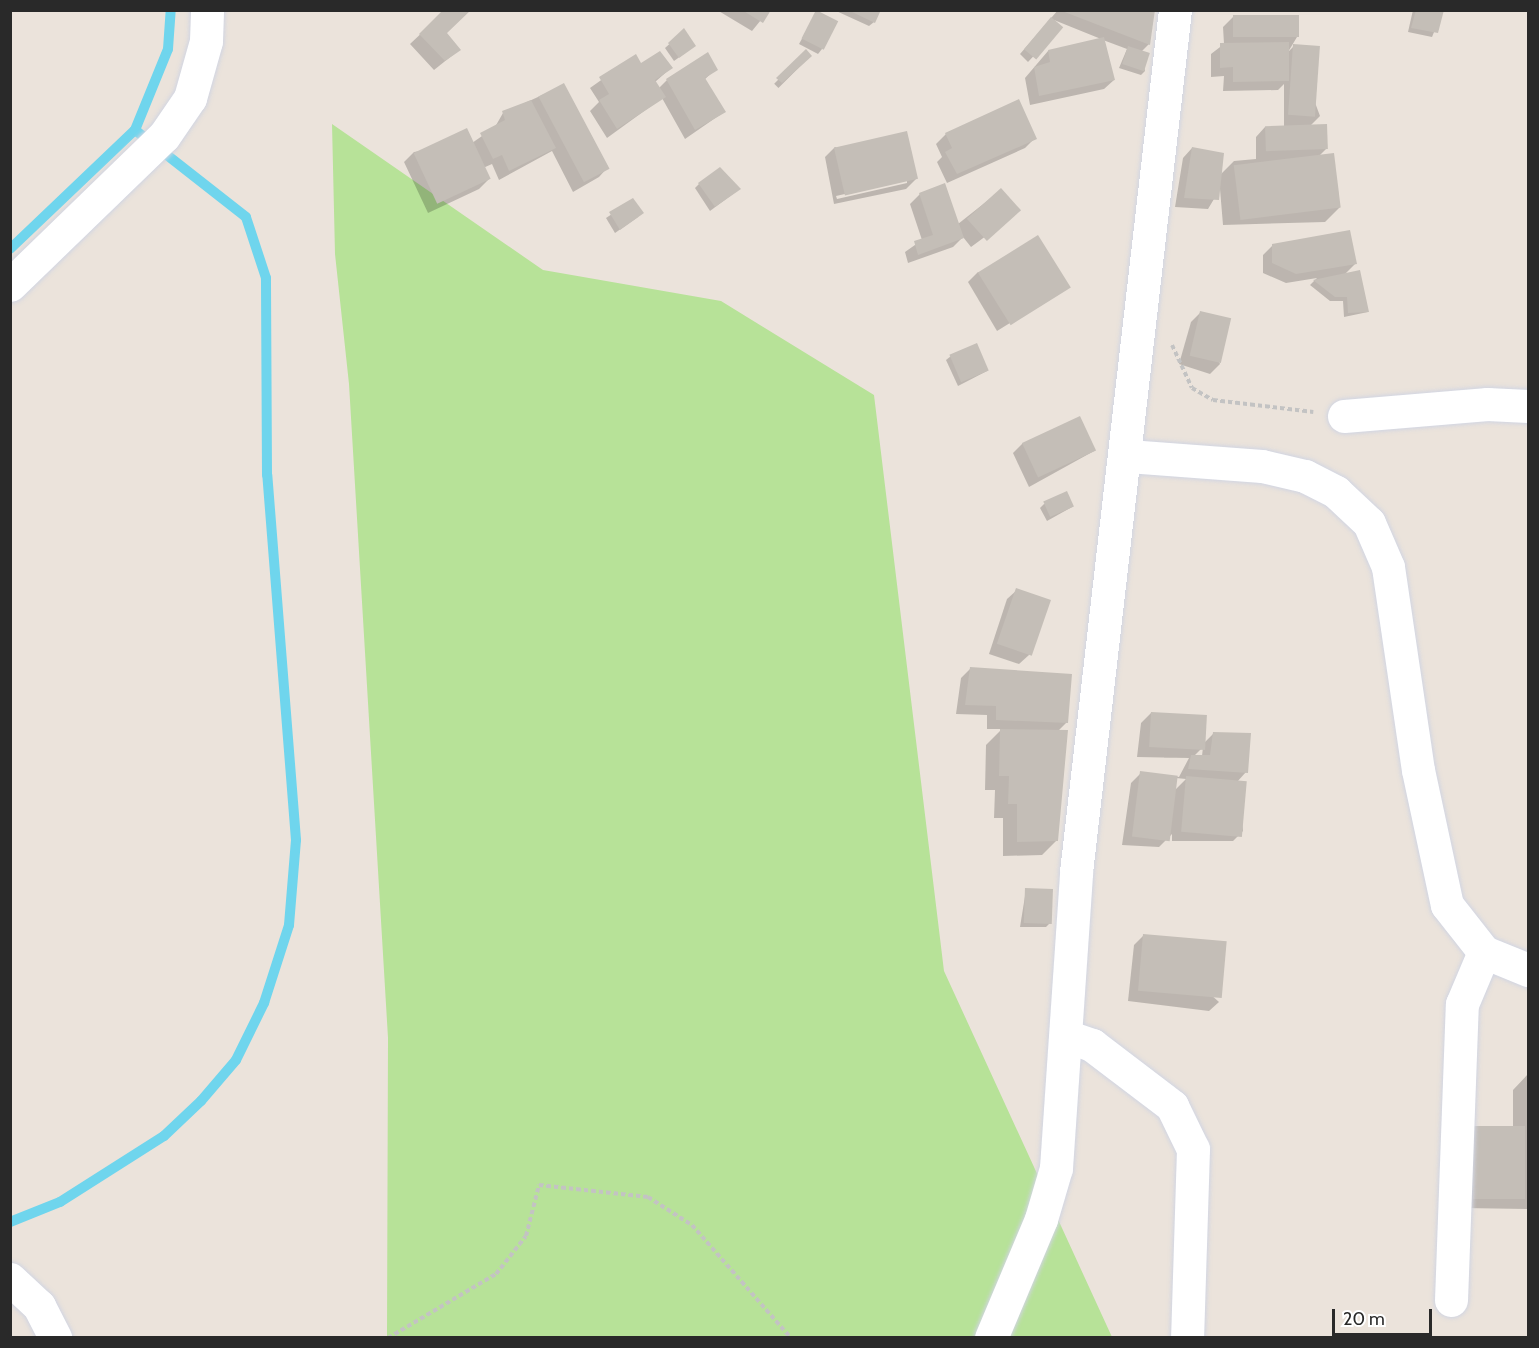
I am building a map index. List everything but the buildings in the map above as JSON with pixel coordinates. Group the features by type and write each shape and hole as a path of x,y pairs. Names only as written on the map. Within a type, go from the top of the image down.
{"street":[{"path":"10,285 156,147 190,98 206,41 207,10"},
{"path":"991,1338 1041,1219 1056,1167 1076,872 1128,456 1144,250 1175,10"},
{"path":"1344,416 1487,404 1528,406"},
{"path":"1128,456 1263,466 1305,476 1336,492 1368,523 1388,567 1434,859 1447,905 1484,952 1528,970"},
{"path":"1451,1300 1462,1004 1484,952"},
{"path":"1066,1036 1092,1045 1172,1106 1193,1149 1187,1338"},
{"path":"10,1279 39,1306 54,1338"}],"path":[{"path":"1172,342 1192,388 1213,400 1344,416"},
{"path":"388,1338 496,1274 526,1236 539,1185 648,1197 692,1225 791,1338"}],"green space":[{"path":"332,124 543,270 721,301 874,395 944,971 1112,1337 387,1337 388,1038 349,384 335,254"}],"waterway":[{"path":"10,249 135,130 168,49 171,10"},
{"path":"10,1222 60,1202 164,1136 201,1101 236,1060 264,1003 289,925 296,840 267,475 266,278 246,217 135,130"}]}
